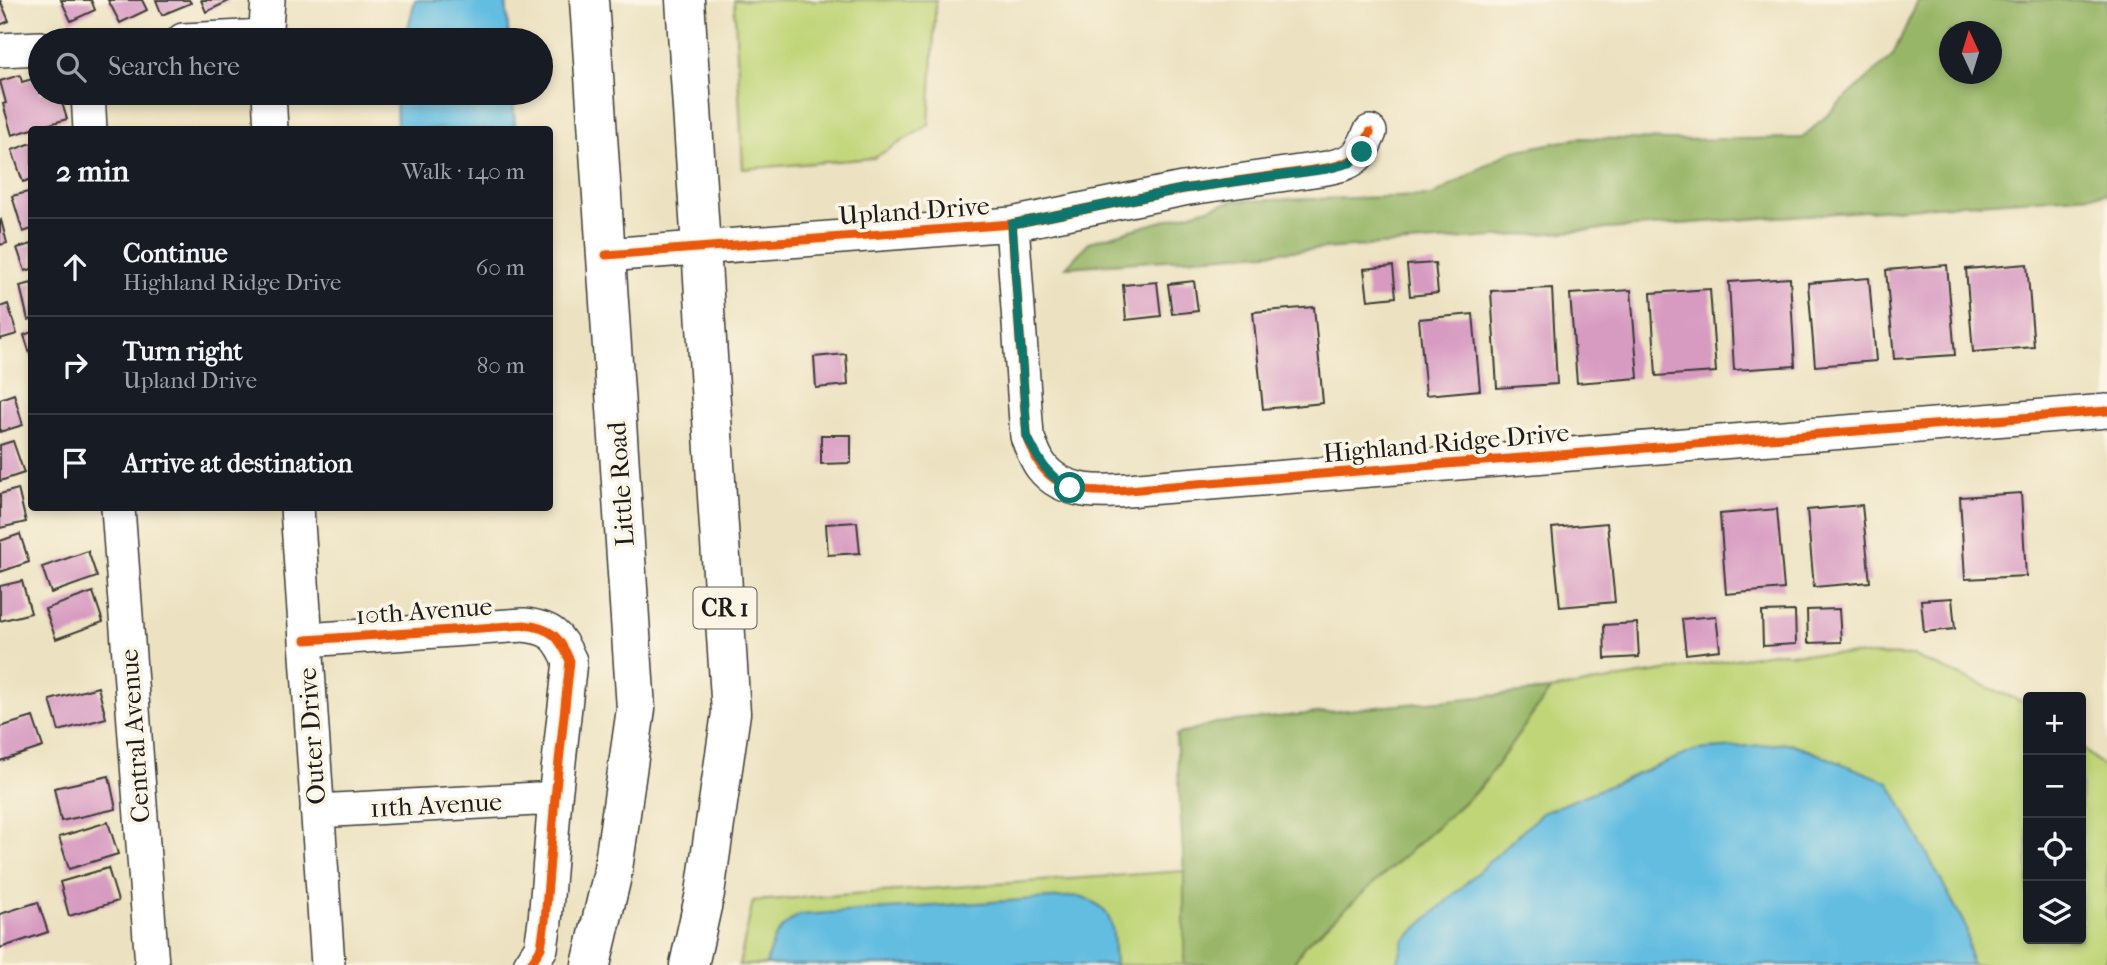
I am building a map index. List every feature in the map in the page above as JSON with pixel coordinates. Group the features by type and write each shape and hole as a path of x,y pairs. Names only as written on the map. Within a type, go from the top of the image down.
{"main road":[{"name":"Little Road","path":"589,0 636,709 612,876 591,965"},
{"name":"CR 1","path":"685,0 731,713 705,893 689,965"}],"street":[{"path":"266,28 268,0"},
{"path":"0,50 28,49"},
{"path":"89,105 90,126"},
{"path":"270,105 271,126"},
{"name":"Upland Drive","path":"606,255 1012,224 1183,189 1327,169 1350,163 1362,152 1370,132"},
{"name":"Highland Ridge Drive","path":"1012,224 1027,436 1041,465 1056,481 1070,488 1102,491 1160,487 2107,411"},
{"name":"Central Avenue","path":"118,511 152,965"},
{"name":"Outer Drive","path":"297,511 328,965"},
{"name":"10th Avenue","path":"306,640 524,625 544,627 561,641 570,661 555,798"},
{"path":"530,965 541,948 555,798"},
{"name":"11th Avenue","path":"317,811 555,798"}],"green space":[{"path":"734,0 936,0 929,125 874,158 743,169"},
{"path":"1918,0 2107,0 2107,194 1066,267 1089,242 1233,201 1432,196 1509,152 1579,138 1802,138 1893,55"},
{"path":"1772,653 1913,656 2023,702 2023,944 2086,944 2086,751 2107,770 2107,959 2104,965 1293,965 1303,946 1481,787 1550,690"},
{"path":"1550,690 1481,787 1304,946 1293,965 1184,965 1184,871 1176,735 1215,723"},
{"path":"1184,871 1184,965 739,965 753,901"}],"water":[{"path":"415,0 506,0 508,28 408,28"},
{"path":"396,105 514,105 515,126 397,126"},
{"path":"1790,743 1889,782 1966,927 1971,965 1397,965 1404,940 1542,813 1696,750"},
{"path":"1080,896 1107,914 1113,931 1115,965 766,965 776,936 799,915"}],"building":[{"path":"0,0 9,21 0,25"},
{"path":"61,0 91,0 95,10 71,21"},
{"path":"108,0 142,0 147,10 120,23"},
{"path":"156,0 189,0 191,3 162,15"},
{"path":"201,0 231,0 206,12"},
{"path":"20,75 22,82 28,80 28,105 63,105 67,119 43,126 28,126 28,130 12,135 0,81"},
{"path":"28,144 28,180 23,182 12,150"},
{"path":"28,192 28,230 23,232 12,196"},
{"path":"0,221 7,243 0,245"},
{"path":"28,245 28,270 25,271 17,248"},
{"path":"1435,263 1438,293 1410,296 1407,265"},
{"path":"2027,264 2034,347 1973,352 1966,269"},
{"path":"1947,265 1955,355 1894,359 1886,270"},
{"path":"1393,266 1396,297 1368,300 1364,269"},
{"path":"1790,278 1795,366 1734,370 1729,282"},
{"path":"1869,278 1876,361 1815,366 1808,283"},
{"path":"1194,281 1198,311 1172,314 1168,284"},
{"path":"1157,282 1161,316 1126,320 1123,285"},
{"path":"28,284 28,320 20,286"},
{"path":"1552,288 1557,384 1497,388 1491,291"},
{"path":"1710,289 1716,372 1656,376 1651,293"},
{"path":"1631,290 1638,378 1577,383 1570,294"},
{"path":"8,304 17,334 0,339 0,307"},
{"path":"1314,307 1323,403 1263,409 1253,312"},
{"path":"1473,314 1480,390 1426,395 1419,319"},
{"path":"846,354 848,385 816,388 814,357"},
{"path":"14,394 23,425 0,432 0,399"},
{"path":"821,435 851,435 851,463 821,464"},
{"path":"13,441 24,473 0,481 0,445"},
{"path":"18,489 26,522 0,528 0,494"},
{"path":"2021,493 2026,576 1965,579 1960,497"},
{"path":"1862,505 1870,582 1814,587 1807,510"},
{"path":"1777,509 1784,589 1726,594 1720,514"},
{"path":"857,522 860,553 828,555 826,524"},
{"path":"1607,523 1615,602 1560,607 1552,528"},
{"path":"20,534 29,562 0,572 0,541"},
{"path":"88,551 97,577 51,593 42,567"},
{"path":"22,581 31,613 0,621 0,586"},
{"path":"93,592 103,622 56,639 45,609"},
{"path":"1952,598 1955,629 1924,632 1921,600"},
{"path":"1839,609 1841,642 1808,643 1807,610"},
{"path":"1795,611 1796,644 1763,646 1762,612"},
{"path":"1716,616 1720,650 1686,654 1682,619"},
{"path":"1637,623 1639,657 1605,659 1604,625"},
{"path":"98,687 106,718 59,731 50,700"},
{"path":"33,717 43,747 0,761 0,727"},
{"path":"109,776 116,809 61,821 54,788"},
{"path":"108,822 118,854 69,869 59,837"},
{"path":"108,868 118,901 69,916 60,882"},
{"path":"38,902 48,932 0,948 0,914"}],"cycle path":[{"path":"606,255 1012,224 1183,189 1336,166 1359,154 1370,132"},
{"path":"1012,224 1027,436 1041,466 1052,477 1080,489 1129,490 2107,411"},
{"path":"306,640 524,625 541,628 558,639 570,661 545,921 541,948 530,965"}],"route":[{"path":"1070,488 1056,481 1041,465 1027,436 1012,224 1183,189 1327,169 1350,163 1362,152"}]}
